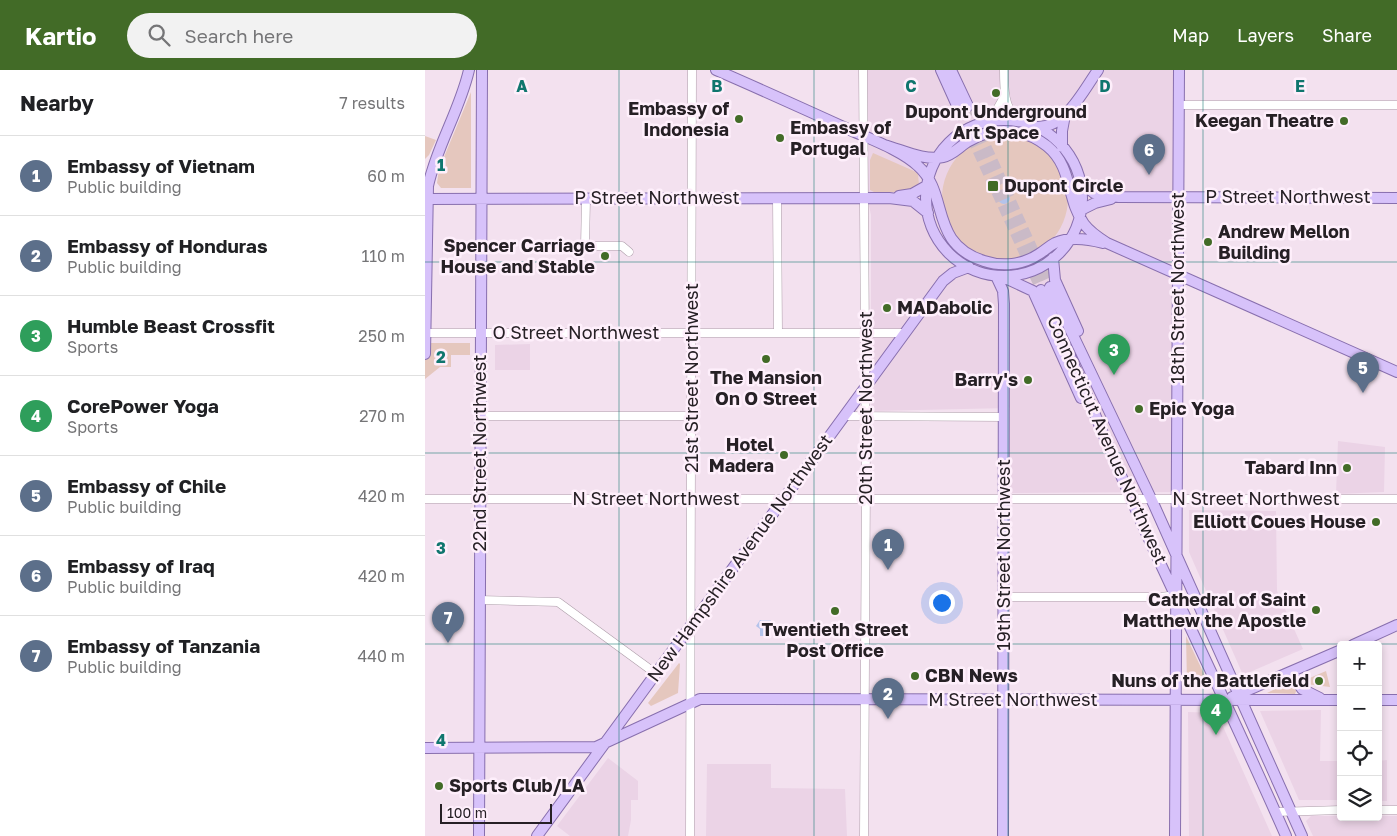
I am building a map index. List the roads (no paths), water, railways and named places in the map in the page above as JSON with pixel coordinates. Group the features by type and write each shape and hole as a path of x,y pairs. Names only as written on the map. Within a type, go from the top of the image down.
{"main road":[{"path":"425,354 427,333 426,199 431,175 461,99 469,70"},
{"name":"22nd Street Northwest","path":"479,836 482,70"},
{"path":"716,70 884,145 917,164 929,181 945,228 961,249 977,258 999,264 1017,263 1037,256 1053,244 1070,240 1090,240 1107,244 1397,372"},
{"path":"941,70 963,108 951,70"},
{"path":"1035,127 1049,126 1066,114 1098,70"},
{"name":"18th Street Northwest","path":"1175,836 1179,70"},
{"path":"1062,147 1062,131 1066,114"},
{"path":"999,276 1031,271 1053,258 1070,240 1081,214 1081,183 1074,164 1062,147 1047,133 1035,127 1002,120 984,123 958,135 937,158 929,181 928,213 935,231 948,252 969,267 999,276 1033,291 1083,401 1099,426"},
{"path":"884,145 927,158 937,158 949,156 967,142 985,134 1005,131 1027,134 1048,147 1063,164 1088,229 1107,244"},
{"name":"P Street Northwest","path":"889,198 912,194 929,181"},
{"name":"P Street Northwest","path":"1081,183 1094,194 1119,197 1397,198"},
{"name":"P Street Northwest","path":"1081,214 1095,203 1119,197"},
{"name":"P Street Northwest","path":"426,199 889,198 913,201 928,213"},
{"name":"New Hampshire Avenue Northwest","path":"537,836 943,281 948,269 948,252"},
{"path":"1053,258 1055,280 1109,400 1119,431"},
{"name":"New Hampshire Avenue Northwest","path":"943,281 953,273 969,267"},
{"name":"19th Street Northwest","path":"999,276 1004,304 1003,836"},
{"name":"Connecticut Avenue Northwest","path":"1286,836 1099,426 1045,289 1119,431 1302,836"},
{"path":"1362,641 1397,625"},
{"path":"1239,697 1337,652"},
{"path":"1292,672 1302,689 1323,699"},
{"name":"M Street Northwest","path":"425,748 584,748 604,745 691,702 708,699 1224,700 1239,697 1337,700"},
{"path":"1382,700 1397,700"}],"street":[{"name":"21st Street Northwest","path":"690,836 692,70"},
{"name":"20th Street Northwest","path":"863,70 866,388 864,836"},
{"path":"1004,70 1004,97 1009,110 1018,122"},
{"path":"984,123 996,111 1004,97"},
{"path":"1179,105 1397,105"},
{"path":"425,165 431,175"},
{"path":"777,198 778,333"},
{"path":"586,199 585,246 622,246 629,252"},
{"name":"O Street Northwest","path":"427,333 905,333"},
{"path":"480,416 692,416"},
{"path":"845,416 1004,417"},
{"name":"N Street Northwest","path":"425,499 1397,499"},
{"path":"1004,597 1152,597 1176,595"},
{"path":"479,600 558,602 655,673"},
{"path":"1275,812 1337,810"},
{"path":"1382,810 1397,810"}],"water":[{"path":"1002,192 1006,192 1010,198 1006,204 1002,204 998,200 998,196"},
{"path":"760,620 771,620 769,636 760,636 760,629 756,626"}],"tunnel":[{"path":"968,106 1050,287"},
{"path":"959,110 1041,290"}],"place":[{"name":"Dupont Underground Art Space","path":"996,93"},
{"name":"Embassy of Indonesia","path":"739,119"},
{"name":"Keegan Theatre","path":"1344,121"},
{"name":"Embassy of Portugal","path":"780,138"},
{"name":"Embassy of Iraq","path":"1149,175"},
{"name":"Dupont Circle","path":"993,186"},
{"name":"Andrew Mellon Building","path":"1208,242"},
{"name":"Spencer Carriage House and Stable","path":"605,256"},
{"name":"MADabolic","path":"887,308"},
{"name":"The Mansion On O Street","path":"766,359"},
{"name":"Humble Beast Crossfit","path":"1114,375"},
{"name":"Barry's","path":"1028,380"},
{"name":"Embassy of Chile","path":"1363,393"},
{"name":"Epic Yoga","path":"1139,409"},
{"name":"Hotel Madera","path":"784,455"},
{"name":"Tabard Inn","path":"1347,468"},
{"name":"Elliott Coues House","path":"1376,522"},
{"name":"Embassy of Vietnam","path":"888,570"},
{"name":"Cathedral of Saint Matthew the Apostle","path":"1316,610"},
{"name":"Twentieth Street Post Office","path":"835,611"},
{"name":"Embassy of Tanzania","path":"448,643"},
{"name":"CBN News","path":"915,676"},
{"name":"Nuns of the Battlefield","path":"1319,681"},
{"name":"Embassy of Honduras","path":"888,719"},
{"name":"CorePower Yoga","path":"1216,735"},
{"name":"Sports Club/LA","path":"439,786"}]}
